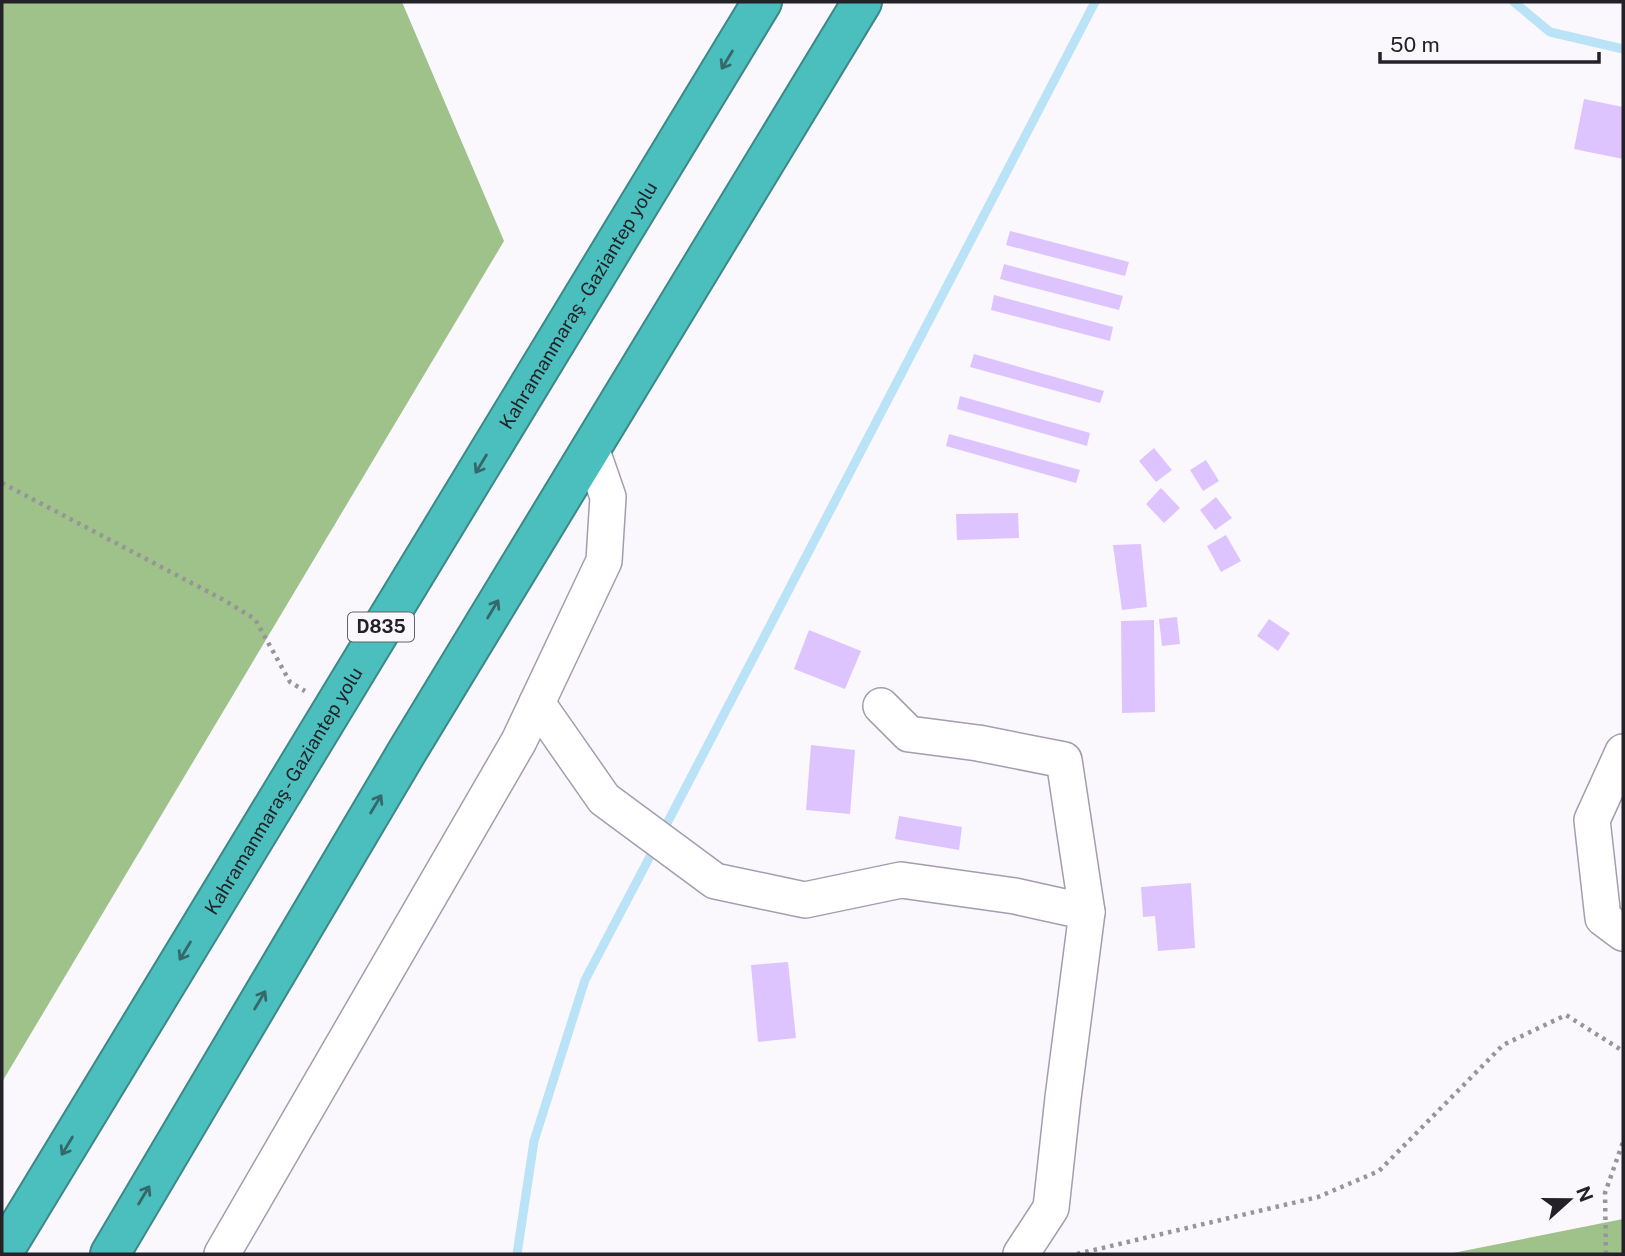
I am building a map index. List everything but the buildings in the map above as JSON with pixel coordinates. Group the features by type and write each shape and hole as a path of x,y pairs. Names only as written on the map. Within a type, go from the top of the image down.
{"highway":[{"name":"Kahramanmaraş - Gaziantep yolu","path":"2,1254 762,2"},
{"path":"110,1254 408,750 862,2"}],"street":[{"path":"222,1254 513,753 604,561 608,497 591,448"},
{"path":"537,703 604,799 715,881 805,900 901,880 1015,896 1087,912"},
{"path":"881,706 909,734 978,743 1064,760 1087,912 1051,1208 1021,1254"},
{"path":"1623,752 1592,820 1603,918 1623,933"}],"path":[{"path":"2,483 255,619 290,682 333,706"},
{"path":"1077,1254 1318,1197 1379,1171 1503,1045 1566,1015 1623,1051"},
{"path":"1606,1254 1605,1193 1623,1142"}],"green space":[{"path":"2,2 402,2 504,241 2,1082"},
{"path":"1623,1219 1623,1254 1448,1254"}],"waterway":[{"path":"662,833 1095,2"},
{"path":"1514,2 1550,32 1623,49"},
{"path":"517,1254 534,1141 585,980 656,845"}]}
